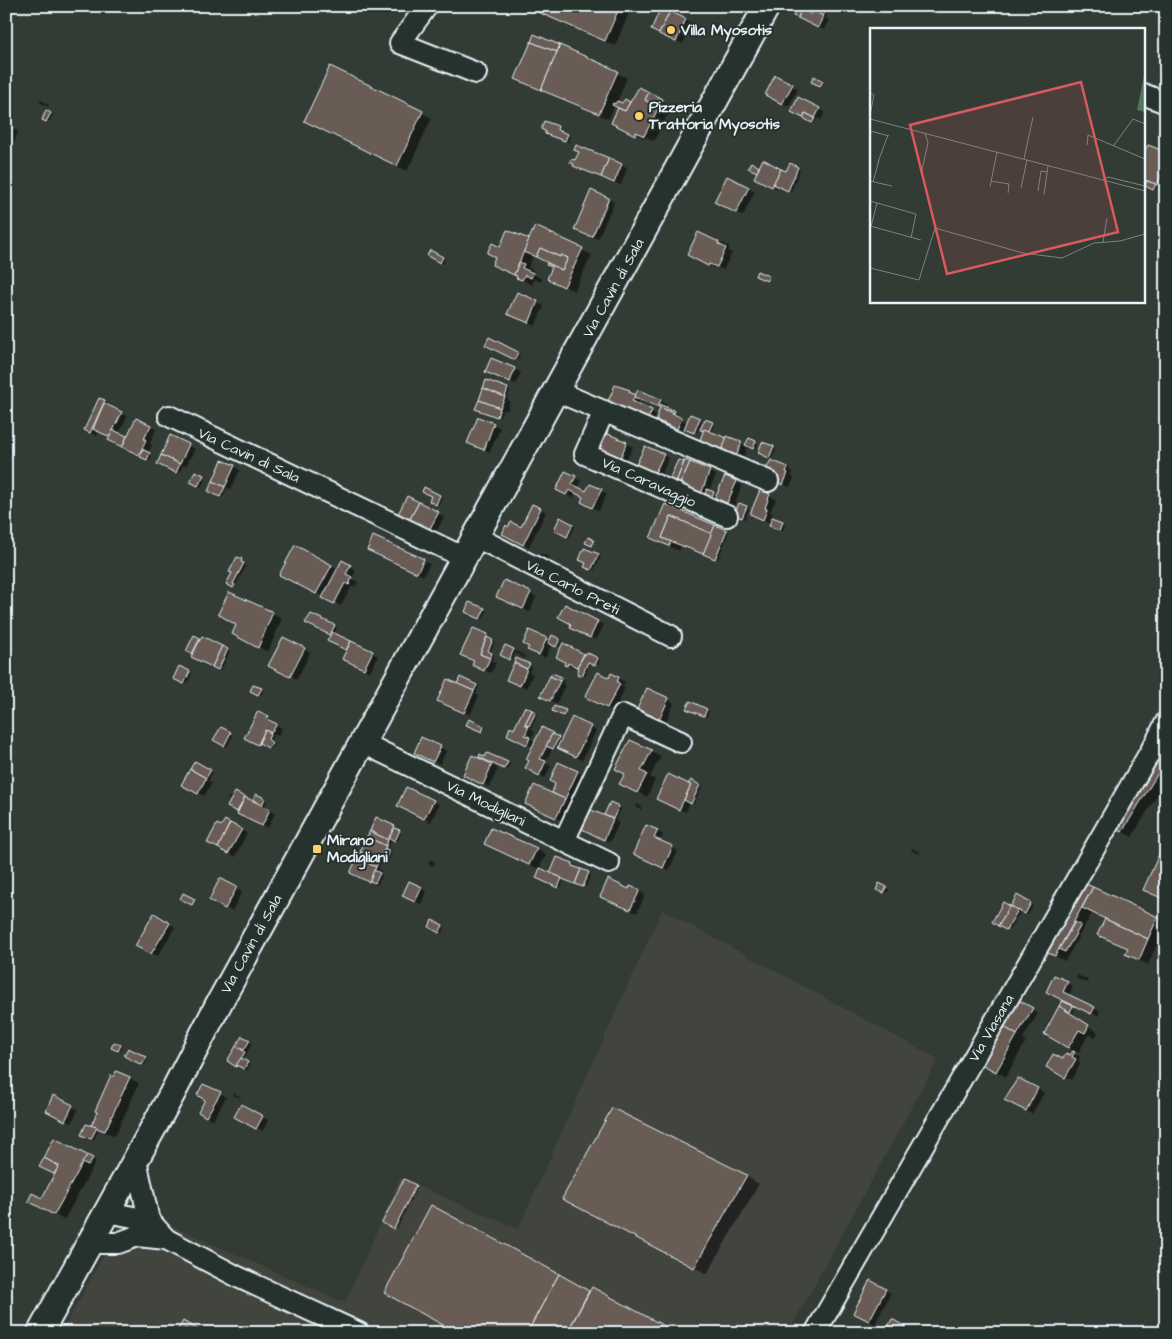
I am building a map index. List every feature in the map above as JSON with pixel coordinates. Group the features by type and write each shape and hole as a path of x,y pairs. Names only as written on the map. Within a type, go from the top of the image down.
{"main road":[{"name":"Via Cavin di Sala","path":"40,1333 136,1160 222,996 363,743 764,10"}],"street":[{"path":"427,6 400,43 476,72"},
{"path":"1144,94 1166,103"},
{"path":"556,391 768,481"},
{"name":"Via Caravaggio","path":"604,411 585,454 728,516"},
{"name":"Via Cavin di Sala","path":"169,416 470,548"},
{"name":"Via Carlo Preti","path":"470,548 671,636"},
{"path":"564,841 623,715 681,742"},
{"name":"Via Viasana","path":"815,1333 1166,722"},
{"name":"Via Modigliani","path":"363,743 609,863"},
{"path":"136,1160 143,1228"},
{"path":"99,1226 118,1243 143,1228"},
{"path":"99,1226 143,1228 166,1238 238,1278 359,1333"}],"shaded area":[{"path":"662,910 938,1059 788,1333 61,1333 130,1207 345,1303 400,1178 518,1229"}],"building":[{"path":"524,6 620,6 605,41"},
{"path":"798,6 812,6 825,13 823,16 813,10 811,14 801,10 798,18 793,16"},
{"path":"661,7 670,11 659,34 651,30"},
{"path":"801,10 811,14 813,10 823,16 818,28 798,18"},
{"name":"Villa Myosotis","path":"670,11 686,19 676,42 659,34"},
{"path":"534,34 560,45 557,52 531,42"},
{"path":"531,42 557,52 541,90 515,79"},
{"path":"560,45 618,71 599,114 541,90"},
{"path":"330,66 423,111 397,166 304,121"},
{"path":"775,75 793,84 782,104 765,95"},
{"path":"814,76 823,81 820,86 811,82"},
{"path":"639,87 649,92 645,100 659,107 644,136 636,132 635,135 611,123 618,108 625,111"},
{"path":"649,92 663,99 659,107 645,100"},
{"path":"798,97 820,108 815,118 805,113 803,118 791,112"},
{"path":"625,99 630,102 625,111 612,105 617,101 622,103"},
{"path":"46,110 51,113 46,122 42,120"},
{"path":"805,113 815,118 812,123 803,118"},
{"path":"544,121 558,126 557,130 568,134 565,141 545,134 545,131 541,129"},
{"path":"6,125 12,127 6,145"},
{"path":"576,145 609,158 601,177 573,166 574,164 569,162 571,159 575,160 579,152 574,150"},
{"path":"1148,145 1166,152 1166,165 1157,185 1144,179 1144,152"},
{"path":"609,158 622,164 614,183 601,177"},
{"path":"763,159 781,169 772,187 754,178"},
{"path":"751,162 759,167 757,172 748,168"},
{"path":"790,163 798,167 788,191 773,184 781,169 786,171"},
{"path":"727,176 749,187 736,213 714,202"},
{"path":"1147,181 1156,184 1153,190 1145,186"},
{"path":"591,190 609,198 592,237 574,230"},
{"path":"535,226 583,248 564,287 547,279 552,267 546,265 547,263 562,270 568,258 561,255 560,257 540,248 536,257 523,252"},
{"path":"507,230 529,239 514,275 492,265 495,257 487,253 492,243 500,247"},
{"path":"698,232 719,242 718,244 726,248 717,267 709,264 708,266 687,255"},
{"path":"540,248 560,257 561,255 568,258 562,270 536,257"},
{"path":"430,250 443,257 440,263 427,256"},
{"path":"519,262 524,264 522,268 533,273 531,278 525,275 522,280 516,278 517,276 514,275"},
{"path":"757,271 769,276 767,281 755,276"},
{"path":"517,292 538,301 529,323 507,314"},
{"path":"489,337 518,352 515,360 485,345"},
{"path":"491,358 515,368 510,382 485,372"},
{"path":"486,380 508,388 505,397 483,388"},
{"path":"615,385 630,390 629,392 636,395 632,401 652,410 646,424 606,406"},
{"path":"483,388 505,397 500,408 479,400"},
{"path":"638,390 661,399 659,404 675,411 674,413 634,397"},
{"path":"99,398 105,400 90,433 84,430"},
{"path":"479,400 500,408 497,417 475,409"},
{"path":"104,403 122,412 110,437 93,429"},
{"path":"660,407 682,418 677,429 656,420"},
{"path":"690,414 700,418 694,433 684,429"},
{"path":"478,417 494,423 484,450 467,443"},
{"path":"136,418 151,425 139,455 122,447"},
{"path":"705,419 713,422 709,431 700,430"},
{"path":"704,429 727,438 721,454 698,446"},
{"path":"113,430 127,436 122,447 108,440"},
{"path":"606,433 627,442 619,461 597,452"},
{"path":"170,435 189,444 180,464 161,455"},
{"path":"727,436 742,442 735,459 721,454"},
{"path":"749,438 756,441 753,449 745,445"},
{"path":"762,442 774,446 769,458 758,453"},
{"path":"645,446 664,454 653,477 634,469"},
{"path":"142,449 150,453 147,460 140,457"},
{"path":"161,455 180,464 176,473 157,464"},
{"path":"222,460 235,465 225,487 213,481"},
{"path":"678,460 684,462 674,487 667,484"},
{"path":"685,460 690,462 678,489 674,487"},
{"path":"771,460 788,467 786,472 788,473 783,485 762,476"},
{"path":"690,462 710,470 701,494 678,489"},
{"path":"195,471 204,475 198,486 190,482"},
{"path":"565,471 576,476 572,484 586,491 590,484 602,489 592,508 581,502 583,497 569,490 566,495 556,490"},
{"path":"725,476 737,481 727,503 715,498"},
{"path":"213,481 225,487 220,497 208,491"},
{"path":"424,487 440,495 436,505 429,501 431,496 422,492"},
{"path":"707,489 714,492 708,504 702,502"},
{"path":"760,490 770,494 763,520 750,514"},
{"path":"407,496 419,502 409,521 397,516"},
{"path":"419,502 439,512 428,532 409,521"},
{"path":"739,503 747,506 742,518 734,515"},
{"path":"532,504 541,508 523,545 502,534 506,525 508,527 511,522 521,527"},
{"path":"665,504 715,525 712,534 671,516 662,538 671,541 669,546 650,538"},
{"path":"671,516 712,534 703,554 662,538"},
{"path":"560,517 573,524 567,537 554,530"},
{"path":"772,517 783,521 780,530 769,526"},
{"path":"715,525 727,530 715,559 703,554"},
{"path":"373,536 424,559 417,573 367,550"},
{"path":"588,537 594,540 592,546 585,543"},
{"path":"295,545 332,565 316,594 279,575"},
{"path":"584,548 599,554 591,570 584,567 586,563 579,560"},
{"path":"237,557 242,559 241,562 244,563 233,584 235,585 233,588 226,584 232,573 229,572"},
{"path":"342,560 351,565 346,574 352,577 349,585 345,583 334,604 322,598"},
{"path":"504,580 531,592 523,609 496,597"},
{"path":"229,592 273,612 258,648 232,634 236,625 218,614"},
{"path":"469,602 485,608 480,619 465,612"},
{"path":"565,604 598,621 590,638 570,628 571,624 558,617"},
{"path":"311,614 335,625 330,635 305,623"},
{"path":"473,628 488,634 480,654 490,658 484,671 472,665 474,661 460,655"},
{"path":"529,630 547,638 539,655 527,650 529,647 523,644"},
{"path":"332,632 351,641 346,650 327,641"},
{"path":"194,635 200,638 192,654 186,651"},
{"path":"552,635 560,639 556,647 548,643"},
{"path":"202,636 222,646 212,667 191,657"},
{"path":"283,637 305,648 290,677 268,666"},
{"path":"487,637 493,640 488,651 492,653 490,658 480,654"},
{"path":"351,641 373,651 364,669 342,659"},
{"path":"563,643 584,654 577,667 568,663 567,666 564,665 565,662 556,657"},
{"path":"505,645 514,649 509,660 500,655"},
{"path":"222,646 228,649 218,670 212,667"},
{"path":"586,652 598,658 595,665 588,662 582,676 577,674 579,668 577,667"},
{"path":"516,658 530,664 527,669 514,663"},
{"path":"514,663 527,669 520,686 506,680"},
{"path":"179,666 190,671 184,684 173,679"},
{"path":"598,672 609,678 611,673 619,677 617,682 620,684 607,708 585,697"},
{"path":"552,673 562,677 560,681 550,676"},
{"path":"550,676 560,681 550,701 540,696"},
{"path":"460,677 477,685 474,691 457,684"},
{"path":"447,679 474,691 464,713 437,701"},
{"path":"253,685 262,688 258,695 250,691"},
{"path":"647,688 669,698 659,720 637,709"},
{"path":"690,701 707,709 704,716 686,709"},
{"path":"525,706 532,710 525,724 529,726 525,735 530,737 527,745 507,735 510,727 514,729"},
{"path":"554,706 566,710 563,716 552,711"},
{"path":"532,710 536,712 529,726 525,724"},
{"path":"258,711 269,716 267,719 277,724 271,733 265,730 258,745 244,738"},
{"path":"572,717 591,726 576,757 557,748"},
{"path":"469,719 484,726 482,732 466,725"},
{"path":"221,727 231,732 224,746 213,740"},
{"path":"542,727 553,733 540,759 546,761 539,776 525,768 529,761 526,759"},
{"path":"265,730 271,733 268,739 272,743 268,748 259,743"},
{"path":"552,734 559,737 553,749 546,746"},
{"path":"421,737 441,746 433,762 414,753"},
{"path":"630,740 652,750 641,771 647,774 637,793 619,784 625,774 615,769"},
{"path":"1160,742 1166,745 1166,760 1122,832 1111,826"},
{"path":"487,753 508,762 504,769 479,757 480,754 485,757"},
{"path":"472,755 492,764 483,785 463,775"},
{"path":"195,761 211,770 206,778 190,769"},
{"path":"558,762 578,771 565,799 552,793 555,784 550,781"},
{"path":"190,769 206,778 198,794 181,785"},
{"path":"668,774 691,785 679,810 656,799"},
{"path":"691,780 700,785 691,804 684,800 691,785 688,784"},
{"path":"534,785 565,799 556,818 525,804"},
{"path":"406,787 434,800 424,819 397,806"},
{"path":"235,792 245,797 237,812 227,807"},
{"path":"256,794 265,798 262,805 253,800"},
{"path":"245,797 270,809 262,826 237,814"},
{"path":"610,802 619,806 613,819 604,815"},
{"path":"591,810 613,819 604,840 582,829"},
{"path":"376,817 395,826 388,840 370,831"},
{"path":"225,820 230,823 218,848 207,843 217,824 221,826"},
{"path":"230,823 242,829 228,854 218,848"},
{"path":"646,825 658,830 654,838 673,846 663,868 633,854"},
{"path":"394,828 400,830 395,841 389,838"},
{"path":"491,828 537,848 529,865 484,844"},
{"path":"370,831 388,840 386,846 367,837"},
{"path":"367,837 386,846 379,860 360,852"},
{"path":"385,848 390,851 385,861 380,859"},
{"path":"1162,848 1166,850 1166,900 1143,890"},
{"path":"360,852 379,860 376,867 357,858"},
{"path":"557,857 573,863 572,866 581,869 575,884 550,874"},
{"path":"357,858 376,867 369,882 350,873"},
{"path":"540,868 562,878 558,888 536,878"},
{"path":"581,869 589,872 583,887 575,884"},
{"path":"374,870 380,873 375,883 370,881"},
{"path":"220,878 237,887 225,909 209,900"},
{"path":"608,879 629,889 630,886 640,890 630,910 600,897"},
{"path":"409,881 422,887 415,902 402,896"},
{"path":"1079,881 1093,887 1055,956 1040,950"},
{"path":"879,883 887,887 884,893 876,890"},
{"path":"1093,887 1158,917 1148,939 1082,908"},
{"path":"183,893 195,899 192,905 180,899"},
{"path":"1017,895 1031,903 1025,914 1011,906"},
{"path":"1003,902 1010,906 998,926 992,922"},
{"path":"1010,906 1018,910 1006,930 998,926"},
{"path":"154,913 170,923 151,954 135,946"},
{"path":"1105,919 1148,939 1139,960 1125,954 1128,948 1097,935"},
{"path":"432,920 443,925 439,933 429,927"},
{"path":"1075,922 1081,925 1065,952 1059,949"},
{"path":"1054,975 1068,981 1063,992 1095,1007 1091,1014 1046,992"},
{"path":"1013,997 1033,1008 1017,1035 998,1023"},
{"path":"1062,1001 1073,1006 1070,1012 1059,1006"},
{"path":"1059,1006 1089,1025 1085,1033 1079,1030 1068,1048 1044,1034"},
{"path":"998,1023 1017,1035 996,1072 976,1061"},
{"path":"242,1036 250,1040 244,1050 236,1046"},
{"path":"114,1042 121,1045 118,1051 111,1048"},
{"path":"236,1046 245,1052 236,1067 227,1061"},
{"path":"128,1048 147,1057 142,1065 124,1056"},
{"path":"1073,1051 1075,1052 1072,1057 1076,1059 1065,1078 1046,1067 1053,1054 1063,1059 1066,1053 1070,1055"},
{"path":"241,1058 248,1062 244,1069 236,1065"},
{"path":"116,1071 130,1077 105,1131 91,1126 97,1112 95,1111 111,1075 114,1077"},
{"path":"1018,1078 1038,1088 1026,1111 1004,1100"},
{"path":"203,1084 221,1092 206,1117 198,1112 205,1100 197,1095"},
{"path":"53,1095 73,1105 65,1121 46,1111"},
{"path":"241,1104 263,1116 256,1129 234,1117"},
{"path":"612,1108 747,1175 694,1268 562,1199"},
{"path":"86,1124 97,1127 91,1139 81,1135"},
{"path":"54,1138 87,1155 54,1215 28,1201 32,1193 42,1198 59,1166 44,1158"},
{"path":"87,1155 93,1158 88,1166 82,1163"},
{"path":"44,1158 59,1166 54,1174 39,1167"},
{"path":"404,1179 416,1185 394,1229 382,1223"},
{"path":"431,1205 559,1274 527,1333 458,1333 384,1293"},
{"path":"559,1274 589,1291 567,1333 527,1333"},
{"path":"870,1280 886,1289 869,1321 853,1313"},
{"path":"592,1287 666,1327 663,1333 567,1333"},
{"path":"892,1319 906,1327 903,1333 885,1333"},
{"path":"183,1321 204,1333 193,1333 185,1328 182,1333 176,1333"}],"place":[{"name":"Villa Myosotis","path":"671,30"},
{"name":"Pizzeria Trattoria Myosotis","path":"639,116"},
{"name":"Mirano Modigliani","path":"317,849"}]}
